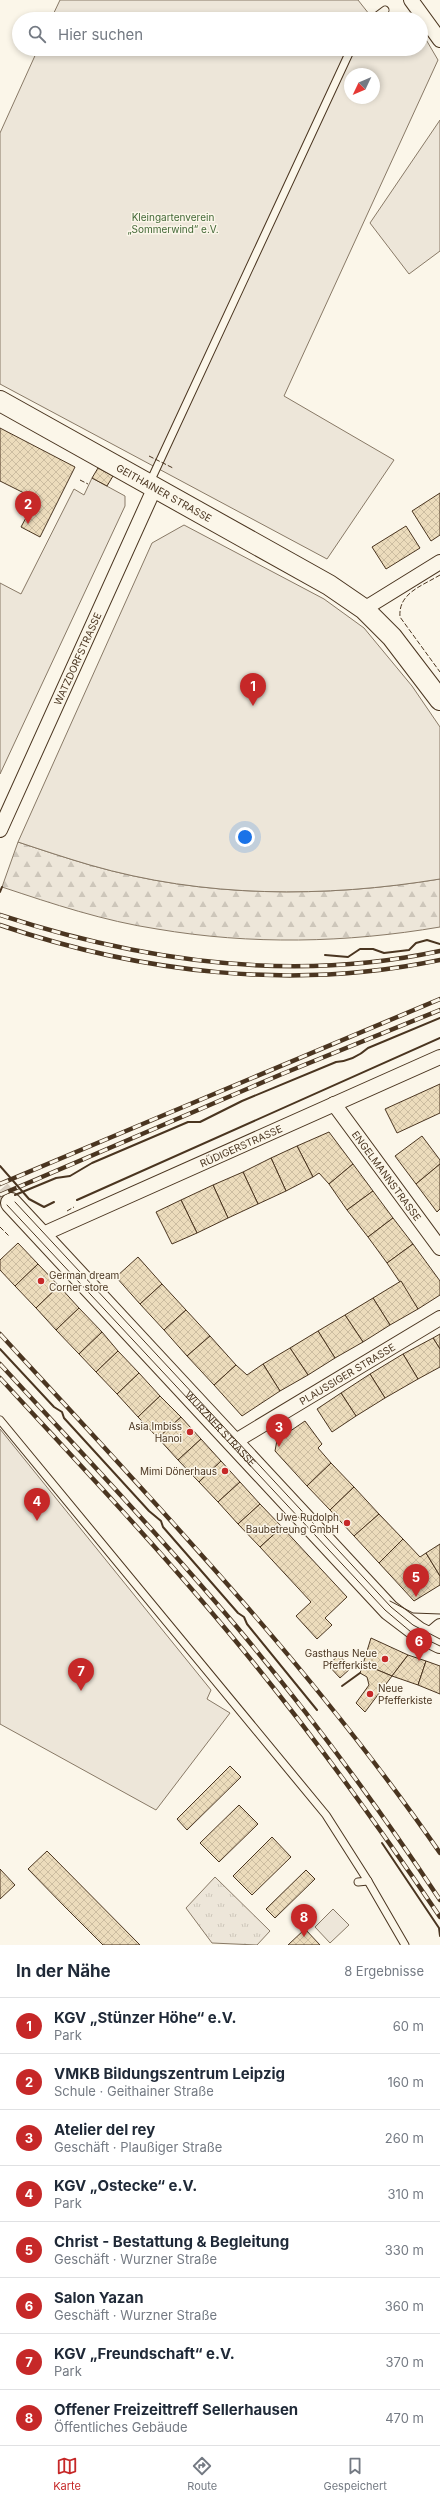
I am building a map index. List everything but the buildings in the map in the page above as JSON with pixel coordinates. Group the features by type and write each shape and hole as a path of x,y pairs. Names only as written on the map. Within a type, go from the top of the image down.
{"main road":[{"name":"GEITHAINER STRASSE","path":"0,401 329,585 364,609 392,637 440,700"},
{"name":"WURZNER STRASSE","path":"11,1203 389,1610 436,1636"}],"street":[{"path":"412,1 420,12"},
{"path":"428,23 440,40"},
{"name":"WATZDORFSTRASSE","path":"0,830 152,485"},
{"path":"364,609 440,562"},
{"name":"RÜDIGERSTRASSE","path":"41,1236 440,1057"},
{"name":"ENGELMANNSTRASSE","path":"334,1104 440,1248"},
{"name":"PLAUSSIGER STRASSE","path":"234,1442 440,1318"}],"lane":[{"path":"152,485 348,56"},
{"path":"0,1420 326,1816 368,1881 406,1945"},
{"path":"358,1882 368,1881"}],"green space":[{"path":"60,0 358,0 367,12 54,12"},
{"name":"Kleingartenverein „Sommerwind“ e.V.","path":"428,43 438,60 284,396 394,460 327,559 0,384 0,133 35,56 428,56"},
{"path":"440,120 440,251 409,274 370,223"},
{"path":"92,478 125,496 125,506 0,774 0,583 21,594 74,489 84,495"},
{"path":"184,525 324,599 364,628 412,686 440,727 440,879 396,885 308,892 264,892 220,889 176,884 133,876 90,865 18,842 152,543"},
{"path":"18,842 90,865 133,876 176,884 220,889 264,892 308,892 396,885 440,879 440,927 334,939 263,940 192,934 137,926 40,900 2,887"},
{"path":"0,1429 211,1690 207,1699 230,1713 156,1810 0,1724"},
{"path":"215,1877 270,1931 257,1945 212,1943 186,1908"},
{"path":"333,1909 349,1925 330,1943 315,1927"}],"tunnel":[{"path":"0,1190 11,1203"}],"tram line":[{"path":"15,1202 391,1607 413,1625 440,1639"},
{"path":"7,1205 385,1610 411,1632 440,1646"},
{"path":"390,1601 413,1613 440,1614"}],"railway":[{"path":"0,915 107,945 162,955 217,962 273,966 329,965 385,961 440,951"},
{"path":"0,925 53,942 108,955 162,965 218,972 273,975 329,974 385,969 440,960"},
{"path":"0,1184 440,999"},
{"path":"0,1195 282,1074 440,1010"},
{"path":"0,1334 229,1586 338,1716 440,1853"},
{"path":"0,1364 149,1526 236,1626 290,1692 342,1760 392,1829 440,1900"},
{"path":"0,1378 145,1536 257,1667 338,1772 440,1917"}],"fence":[{"path":"149,456 173,468"},
{"path":"80,480 88,484"},
{"path":"440,575 412,591 407,596 400,609 400,617 440,672"},
{"path":"67,1211 74,1207"},
{"path":"0,1227 9,1236"}],"wall":[{"path":"0,892 2,887"},
{"path":"325,955 348,957 360,949 373,949 384,953 409,950 416,943 427,940 440,944"},
{"path":"15,1195 56,1178 70,1176 92,1163 188,1122 200,1122 242,1101 336,1062 353,1058 368,1048 440,1018"},
{"path":"77,1200 440,1038"},
{"path":"0,1166 29,1199 44,1207 54,1202"},
{"path":"0,1349 54,1407 62,1412 64,1418 149,1511 161,1521 163,1527 238,1613 244,1617 247,1624 317,1710"},
{"path":"342,1686 360,1673"},
{"path":"382,1843 439,1928 440,1936"}],"place":[{"name":"VMKB Bildungszentrum Leipzig","path":"28,524"},
{"name":"KGV „Stünzer Höhe“ e.V.","path":"253,706"},
{"name":"German dream Corner store","path":"41,1281"},
{"name":"Asia Imbiss Hanoi","path":"190,1432"},
{"name":"Atelier del rey","path":"279,1447"},
{"name":"Mimi Dönerhaus","path":"225,1471"},
{"name":"KGV „Ostecke“ e.V.","path":"37,1521"},
{"name":"Uwe Rudolph Baubetreung GmbH","path":"347,1523"},
{"name":"Christ - Bestattung & Begleitung","path":"416,1597"},
{"name":"Gasthaus Neue Pfefferkiste","path":"385,1659"},
{"name":"Salon Yazan","path":"419,1661"},
{"name":"KGV „Freundschaft“ e.V.","path":"81,1691"},
{"name":"Neue Pfefferkiste","path":"370,1694"},
{"name":"Offener Freizeittreff Sellerhausen","path":"304,1937"}]}
